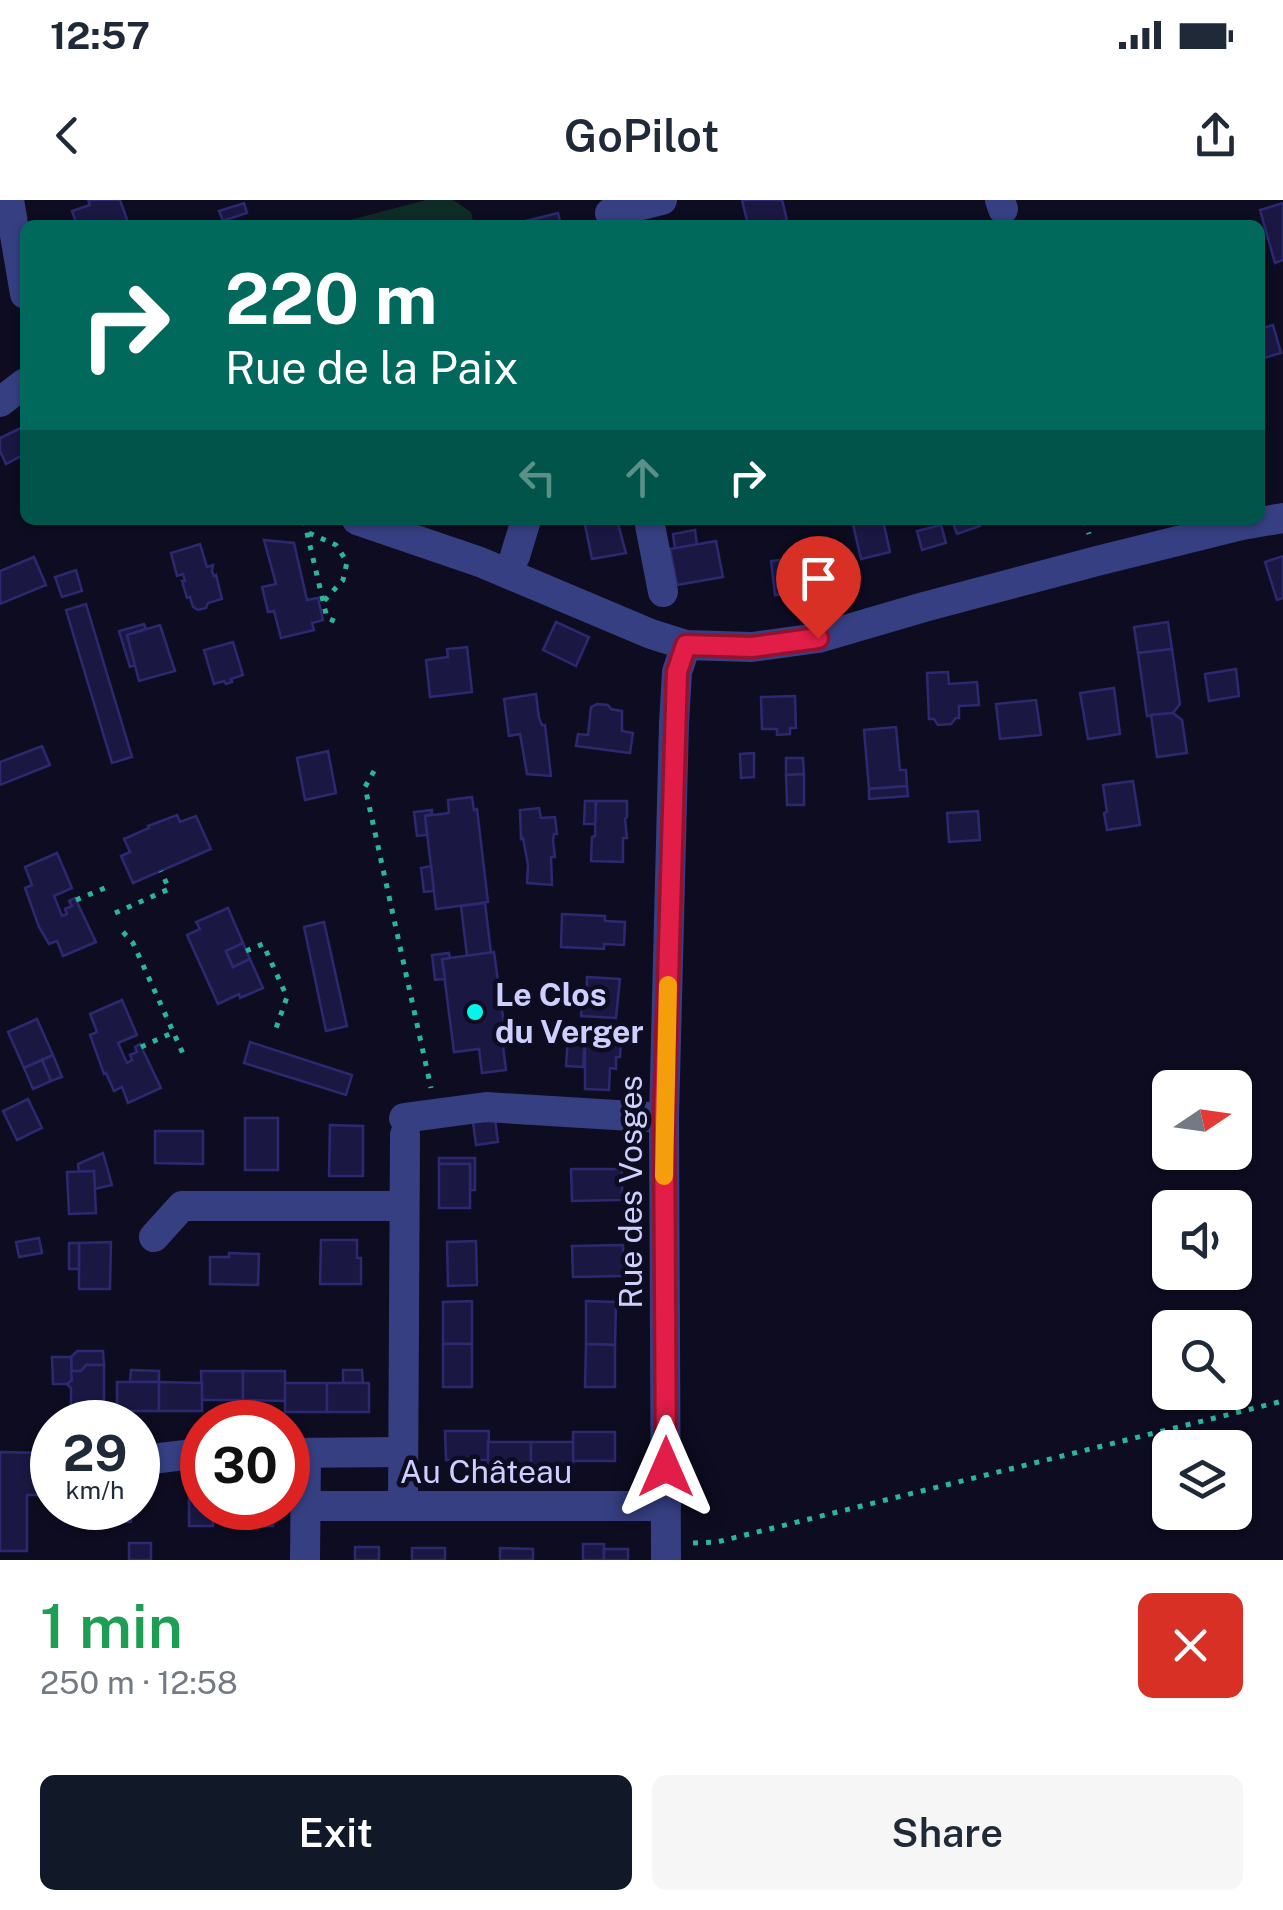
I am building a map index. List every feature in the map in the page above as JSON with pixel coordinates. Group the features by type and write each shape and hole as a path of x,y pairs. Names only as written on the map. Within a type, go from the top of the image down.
{"street":[{"path":"8,200 20,266"},
{"path":"610,213 662,200"},
{"path":"0,402 20,386"},
{"path":"373,525 480,562 686,645 752,647 818,638 1236,525"},
{"path":"413,525 438,528 515,556 652,634"},
{"path":"515,556 524,525"},
{"path":"649,525 663,592"},
{"name":"Rue des Vosges","path":"666,1552 664,1118 674,723 677,672 686,645"},
{"path":"403,1506 404,1126 437,1114 486,1107 664,1118"},
{"path":"154,1237 182,1206 404,1206"},
{"name":"Au Château","path":"310,1453 402,1452"},
{"path":"160,1458 180,1456"},
{"name":"Au Château","path":"310,1506 666,1506"},
{"name":"Au Château","path":"305,1560 306,1530"}],"path":[{"path":"306,525 327,618 341,624"},
{"path":"308,532 336,545 346,562 342,580 323,602"},
{"path":"374,771 365,788 437,1114"},
{"path":"115,912 169,889 161,871"},
{"path":"76,900 104,888"},
{"path":"123,932 133,942 185,1058"},
{"path":"246,951 263,944 286,998 274,1034"},
{"path":"141,1046 174,1032"},
{"path":"666,1552 1283,1401"}],"green space":[{"path":"426,200 453,200 471,212 473,220 350,220"}],"building":[{"path":"88,200 120,200 127,220 75,220 72,211 90,205"},
{"path":"742,200 782,200 787,220 747,220"},
{"path":"244,203 247,213 223,220 219,211"},
{"path":"1283,203 1283,260 1275,263 1265,220 1260,210"},
{"path":"558,213 560,220 530,220"},
{"path":"1273,325 1281,353 1265,358 1265,327"},
{"path":"20,428 20,457 6,464 0,438"},
{"path":"585,525 618,525 626,553 592,559"},
{"path":"853,525 884,525 890,552 861,559"},
{"path":"941,525 946,543 922,550 917,531"},
{"path":"954,525 980,525 980,526 957,534"},
{"path":"695,530 697,545 675,549 673,534"},
{"path":"264,540 294,543 307,600 318,598 323,620 312,623 314,630 281,638 274,611 268,612 262,587 276,584"},
{"path":"716,541 723,577 677,585 670,549"},
{"path":"200,544 207,567 213,565 222,599 198,610 187,598 183,574 177,576 171,553"},
{"path":"813,556 818,590 775,595 771,561"},
{"path":"1283,556 1283,598 1277,600 1265,562"},
{"path":"34,557 46,585 0,604 0,571"},
{"path":"76,570 82,591 62,597 55,577"},
{"path":"86,604 132,757 112,763 66,610"},
{"path":"556,622 589,637 576,666 543,650"},
{"path":"1168,622 1172,649 1138,653 1134,627"},
{"path":"144,624 146,629 127,635 136,665 130,667 119,631"},
{"path":"160,625 175,671 139,681 127,635"},
{"path":"233,642 243,675 226,684 214,684 204,650"},
{"path":"467,647 472,692 430,697 426,660 448,657 447,649"},
{"path":"1172,649 1180,704 1173,713 1147,716 1138,653"},
{"path":"1236,669 1239,696 1209,701 1205,674"},
{"path":"948,672 949,684 977,682 979,705 959,706 959,718 951,724 938,725 929,719 927,673"},
{"path":"1114,688 1120,734 1088,739 1080,693"},
{"path":"536,694 539,718 545,725 551,776 527,774 520,734 509,736 504,699"},
{"path":"795,696 796,728 790,728 790,734 777,735 777,729 762,729 761,697"},
{"path":"1036,700 1041,735 1000,739 996,704"},
{"path":"597,704 622,711 622,731 633,733 630,753 576,746 578,734 588,735 591,707"},
{"path":"1173,713 1182,720 1187,753 1157,757 1151,715"},
{"path":"896,727 900,770 906,770 907,786 869,789 864,730"},
{"path":"42,746 50,765 0,785 0,762"},
{"path":"328,751 336,793 305,800 297,758"},
{"path":"754,753 754,777 741,778 740,754"},
{"path":"786,758 803,758 804,774 786,775"},
{"path":"804,774 804,805 787,805 786,775"},
{"path":"1133,781 1140,825 1107,830 1103,785"},
{"path":"907,786 908,796 869,799 869,789"},
{"name":"Le Clos du Verger","path":"472,797 474,810 477,809 488,902 436,909 425,816 449,813 448,800"},
{"path":"585,801 596,801 596,824 584,824"},
{"path":"596,801 627,801 623,862 591,861"},
{"path":"539,808 541,818 555,817 552,885 527,883 520,810"},
{"path":"432,810 432,814 425,816 427,835 417,836 414,812"},
{"path":"978,811 980,840 949,842 947,813"},
{"path":"177,815 180,822 196,816 211,849 133,883 121,856 130,852 124,839"},
{"path":"57,853 72,888 54,896 62,916 72,906 69,901 75,898 96,942 63,956 57,941 49,944 39,927 25,888 32,885 25,867"},
{"path":"431,866 434,891 424,892 421,868"},
{"path":"485,903 491,953 467,956 461,906"},
{"path":"228,908 243,943 226,951 233,967 250,959 263,988 218,1004 187,935 200,929 196,922"},
{"path":"562,914 605,916 605,921 625,922 624,945 604,944 604,949 561,947"},
{"path":"324,922 347,1026 326,1031 304,927"},
{"path":"243,943 250,959 233,967 226,951"},
{"name":"Le Clos du Verger","path":"494,952 507,1046 503,1046 506,1070 482,1073 479,1049 454,1052 442,959"},
{"path":"449,953 450,958 442,959 445,979 435,980 432,955"},
{"path":"587,977 620,979 616,1018 581,1016"},
{"path":"122,1000 137,1035 118,1043 127,1063 140,1044 161,1088 128,1103 122,1087 114,1091 104,1074 90,1035 97,1032 90,1014"},
{"path":"37,1019 53,1055 24,1068 8,1032"},
{"path":"568,1036 585,1037 583,1067 566,1066"},
{"path":"585,1040 621,1042 616,1069 610,1068 609,1090 585,1089"},
{"path":"250,1042 352,1075 346,1095 244,1063"},
{"path":"53,1055 62,1077 51,1081 42,1060"},
{"path":"42,1060 51,1081 33,1089 24,1068"},
{"path":"28,1099 42,1128 17,1140 3,1111"},
{"path":"245,1118 278,1118 278,1170 245,1170"},
{"path":"495,1119 498,1142 476,1145 473,1122"},
{"path":"330,1125 363,1126 363,1176 329,1176"},
{"path":"155,1131 203,1131 203,1164 155,1163"},
{"path":"103,1153 112,1185 94,1189 94,1171 79,1172 78,1164"},
{"path":"439,1158 475,1158 475,1190 470,1190 470,1164 439,1164"},
{"path":"439,1164 470,1164 470,1208 439,1208"},
{"path":"571,1169 622,1169 622,1200 572,1201"},
{"path":"94,1171 96,1213 69,1214 67,1172"},
{"path":"39,1238 42,1253 19,1257 16,1242"},
{"path":"321,1240 357,1240 361,1284 320,1284"},
{"path":"476,1241 477,1285 448,1286 447,1242"},
{"path":"111,1242 110,1289 79,1289 79,1243"},
{"path":"69,1243 79,1243 79,1269 69,1269"},
{"path":"623,1245 624,1276 573,1277 572,1246"},
{"path":"229,1253 259,1254 258,1285 210,1284 210,1257 229,1257"},
{"path":"472,1301 472,1344 443,1344 443,1302"},
{"path":"586,1301 616,1302 615,1345 586,1344"},
{"path":"443,1344 472,1344 472,1387 443,1387"},
{"path":"586,1344 615,1345 615,1387 585,1387"},
{"path":"77,1351 103,1351 104,1365 86,1365 81,1371 71,1371 71,1357"},
{"path":"52,1357 71,1357 72,1380 67,1384 53,1384"},
{"path":"86,1365 104,1365 104,1400 71,1400 67,1384 72,1380 71,1371 81,1371"},
{"path":"131,1370 159,1371 159,1382 130,1382"},
{"path":"343,1370 362,1370 363,1383 343,1383"},
{"path":"201,1371 243,1371 243,1400 202,1400"},
{"path":"243,1371 285,1371 285,1400 243,1400"},
{"path":"117,1382 159,1382 159,1400 117,1400"},
{"path":"159,1382 202,1383 202,1400 180,1400 180,1411 160,1411"},
{"path":"285,1383 327,1383 327,1412 310,1412 310,1400 285,1400"},
{"path":"327,1383 369,1383 369,1412 327,1412"},
{"path":"445,1431 489,1431 488,1460 446,1460"},
{"path":"573,1432 615,1432 615,1461 573,1461"},
{"path":"488,1442 531,1442 531,1472 488,1472"},
{"path":"531,1442 573,1442 573,1472 531,1472"},
{"path":"0,1452 30,1453 27,1551 0,1551"},
{"path":"129,1543 151,1543 151,1560 129,1560"},
{"path":"583,1544 604,1544 604,1560 583,1560"},
{"path":"355,1547 379,1547 379,1560 355,1560"},
{"path":"412,1548 445,1548 445,1560 412,1560"},
{"path":"500,1548 533,1549 533,1560 500,1560"},
{"path":"604,1549 628,1549 628,1560 604,1560"}],"slow traffic":[{"path":"664,1176 668,985"}],"place":[{"name":"Le Clos du Verger","path":"475,1012"}],"route":[{"path":"666,1467 664,1118 677,672 686,645 752,647 818,638"}]}
